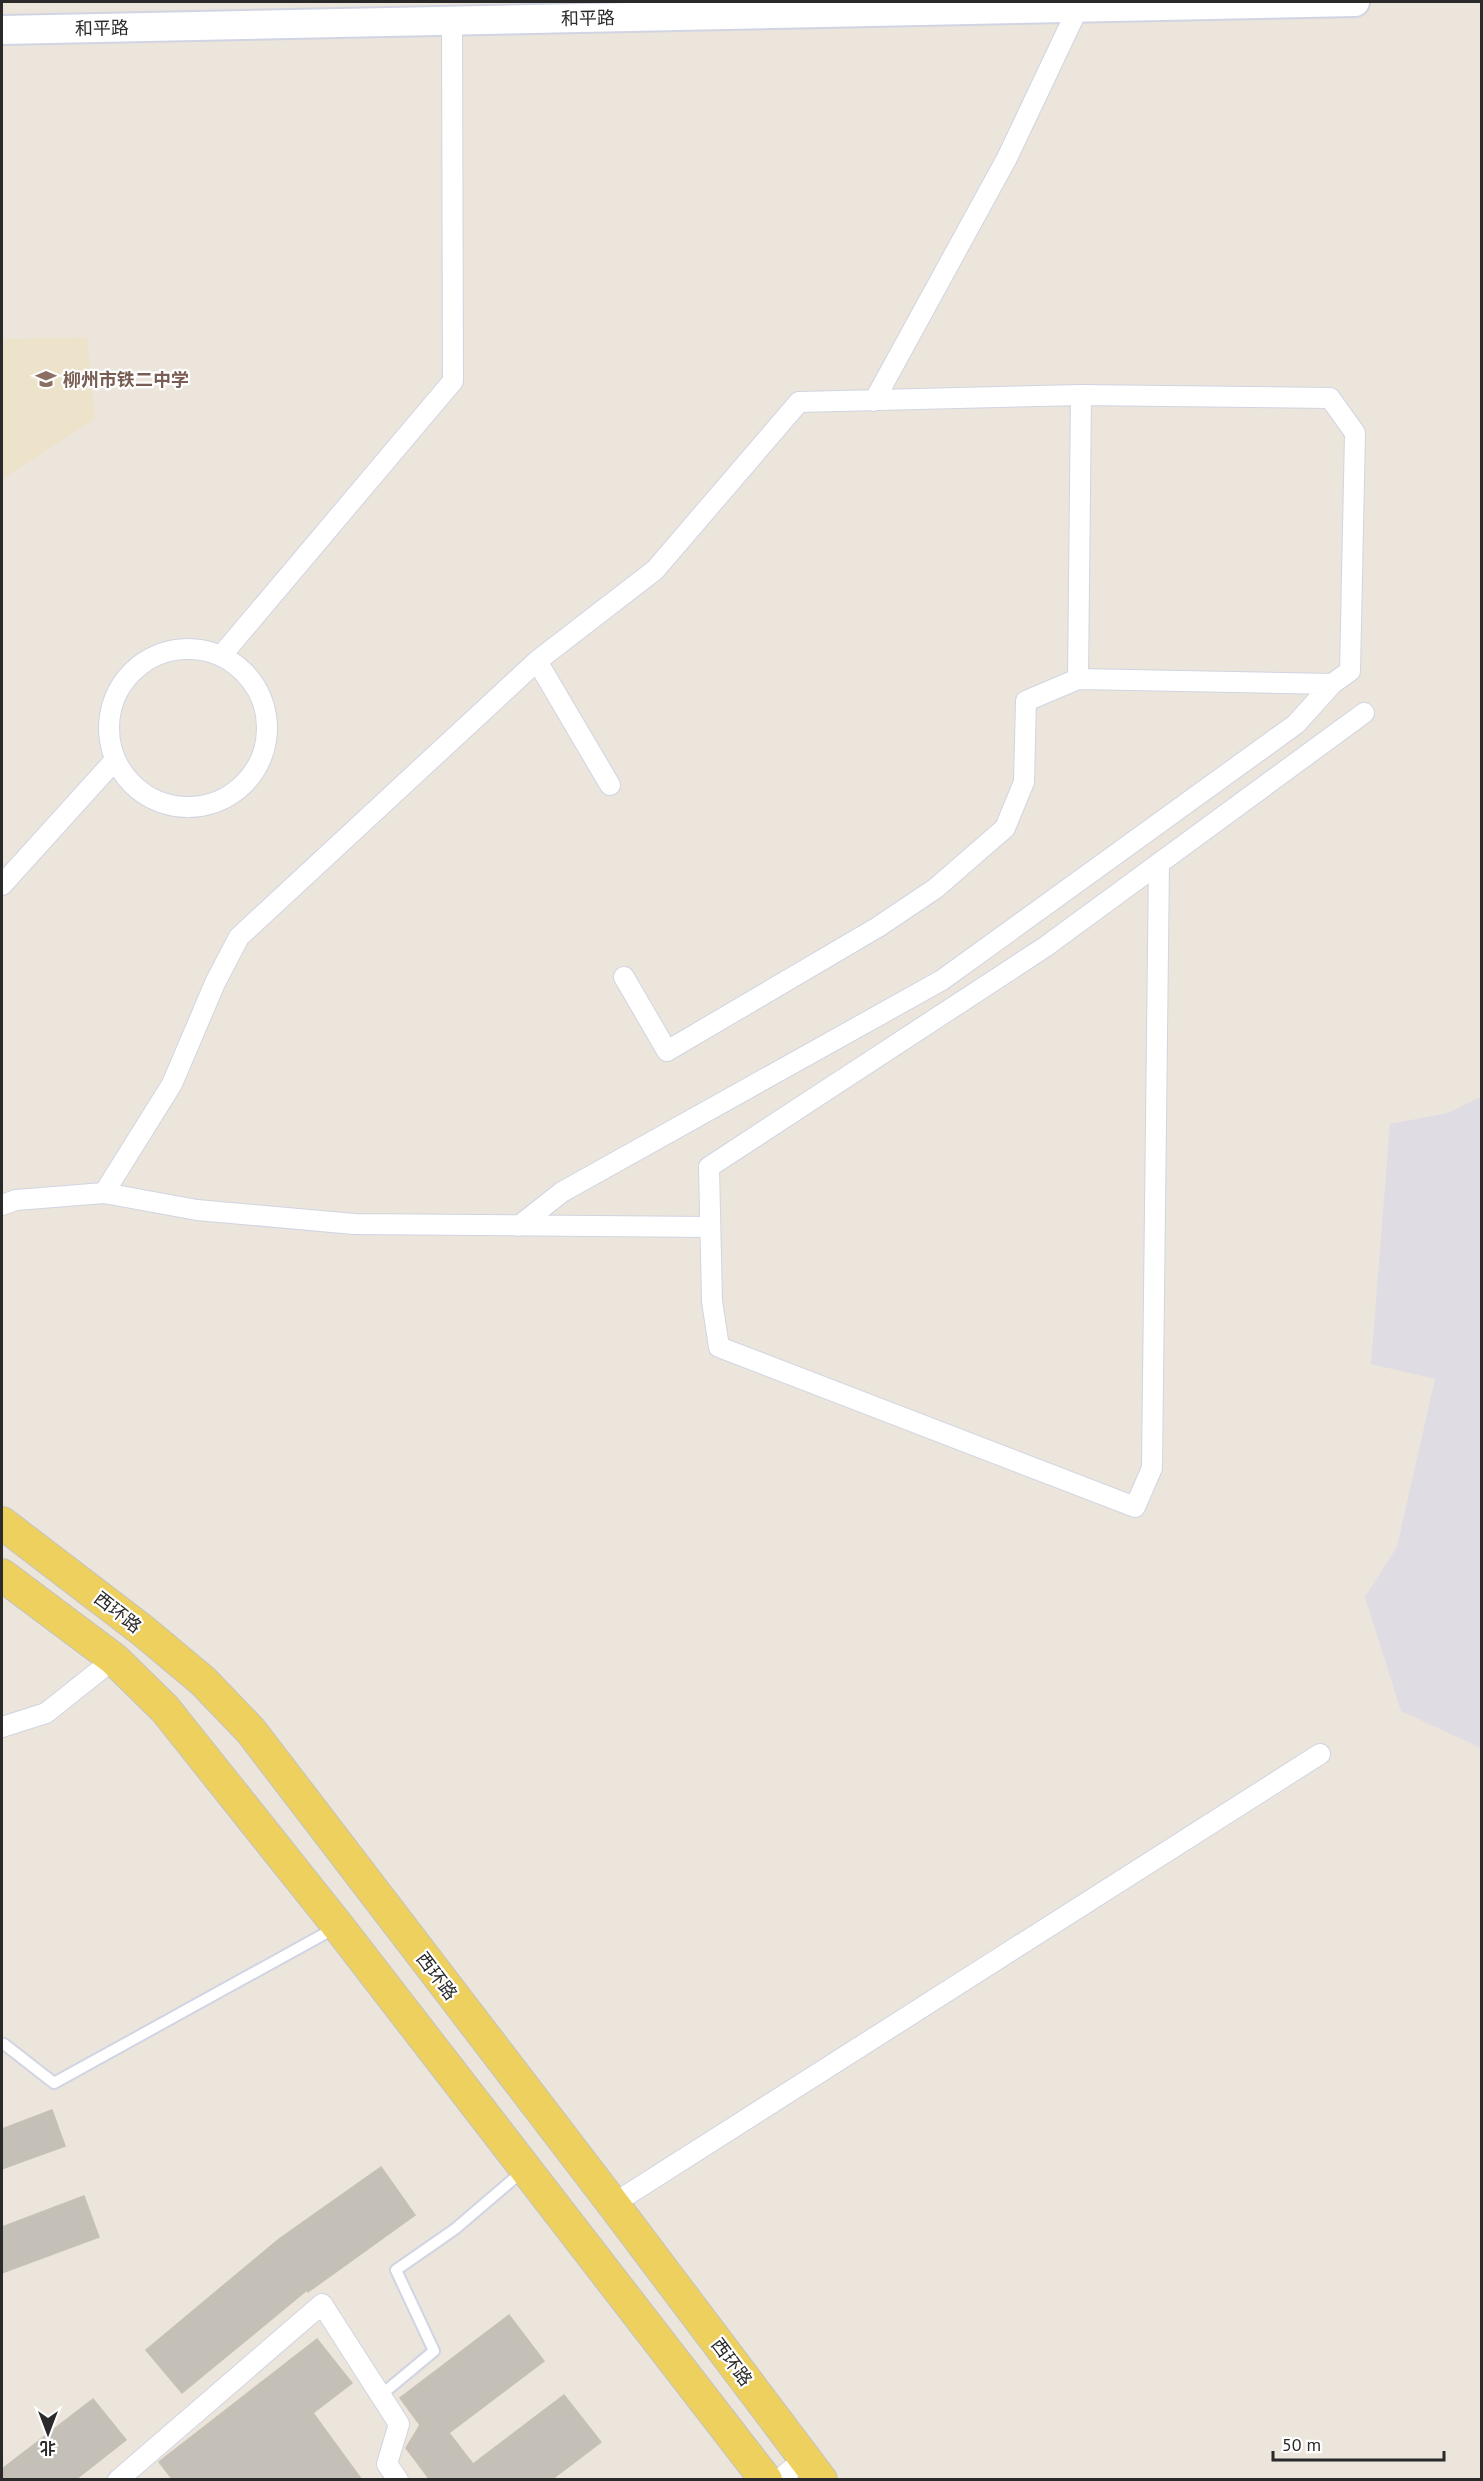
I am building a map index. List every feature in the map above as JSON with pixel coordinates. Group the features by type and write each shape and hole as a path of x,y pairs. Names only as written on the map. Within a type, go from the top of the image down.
{"main road":[{"name":"和平路","path":"2,30 1355,2"},
{"name":"西环路","path":"2,1523 203,1681 251,1731 813,2469"},
{"path":"2,1575 114,1659 165,1709 338,1926 766,2480"}],"street":[{"path":"874,401 1007,158 1079,6"},
{"path":"221,656 453,381 452,22"},
{"path":"1078,679 1081,395"},
{"path":"104,1194 172,1084 215,983 239,937 537,661 655,570 799,402 1081,395 1330,398 1355,433 1350,671 1332,684 1296,724 942,980 562,1192 519,1226"},
{"path":"194,649 221,656 243,671 258,691 266,715 267,740 259,764 244,784 225,799 201,806 176,806 152,799 130,783 115,760 108,734 111,706 123,682 142,663 167,651 194,649"},
{"path":"537,661 610,785"},
{"path":"624,977 667,1051 879,927 936,888 1005,828 1024,782 1026,701 1078,679 1332,684"},
{"path":"1160,863 1152,1468 1135,1507 719,1347 712,1301 710,1167 1046,947 1160,863 1364,713"},
{"path":"2,885 115,760"},
{"path":"2,1205 16,1200 104,1194 197,1210 354,1224 710,1227"},
{"path":"2,1727 46,1713 114,1659"},
{"path":"613,2204 1320,1754"},
{"path":"118,2480 322,2304 399,2424 387,2464 398,2480"},
{"path":"779,2480 813,2469"}],"lane":[{"path":"2,2045 4,2044 54,2083 338,1926"},
{"path":"381,2395 434,2351 396,2270 455,2229 526,2169"}],"shaded area":[{"name":"柳州市铁二中学","path":"87,337 95,419 2,479 2,339"},
{"path":"1481,1097 1481,1748 1401,1711 1365,1597 1397,1547 1435,1379 1371,1364 1390,1124 1448,1113"}],"building":[{"path":"52,2110 65,2146 2,2169 2,2129"},
{"path":"381,2167 415,2215 308,2292 307,2290 182,2393 146,2350 279,2239"},
{"path":"84,2196 99,2237 2,2273 2,2227"},
{"path":"509,2315 544,2361 449,2433 473,2464 564,2395 601,2442 551,2480 430,2480 406,2448 420,2425 400,2398"},
{"path":"317,2339 352,2383 313,2413 362,2480 173,2480 159,2462"},
{"path":"93,2399 126,2440 75,2480 2,2480 2,2469"}],"place":[{"name":"柳州市铁二中学","path":"46,379"}]}
